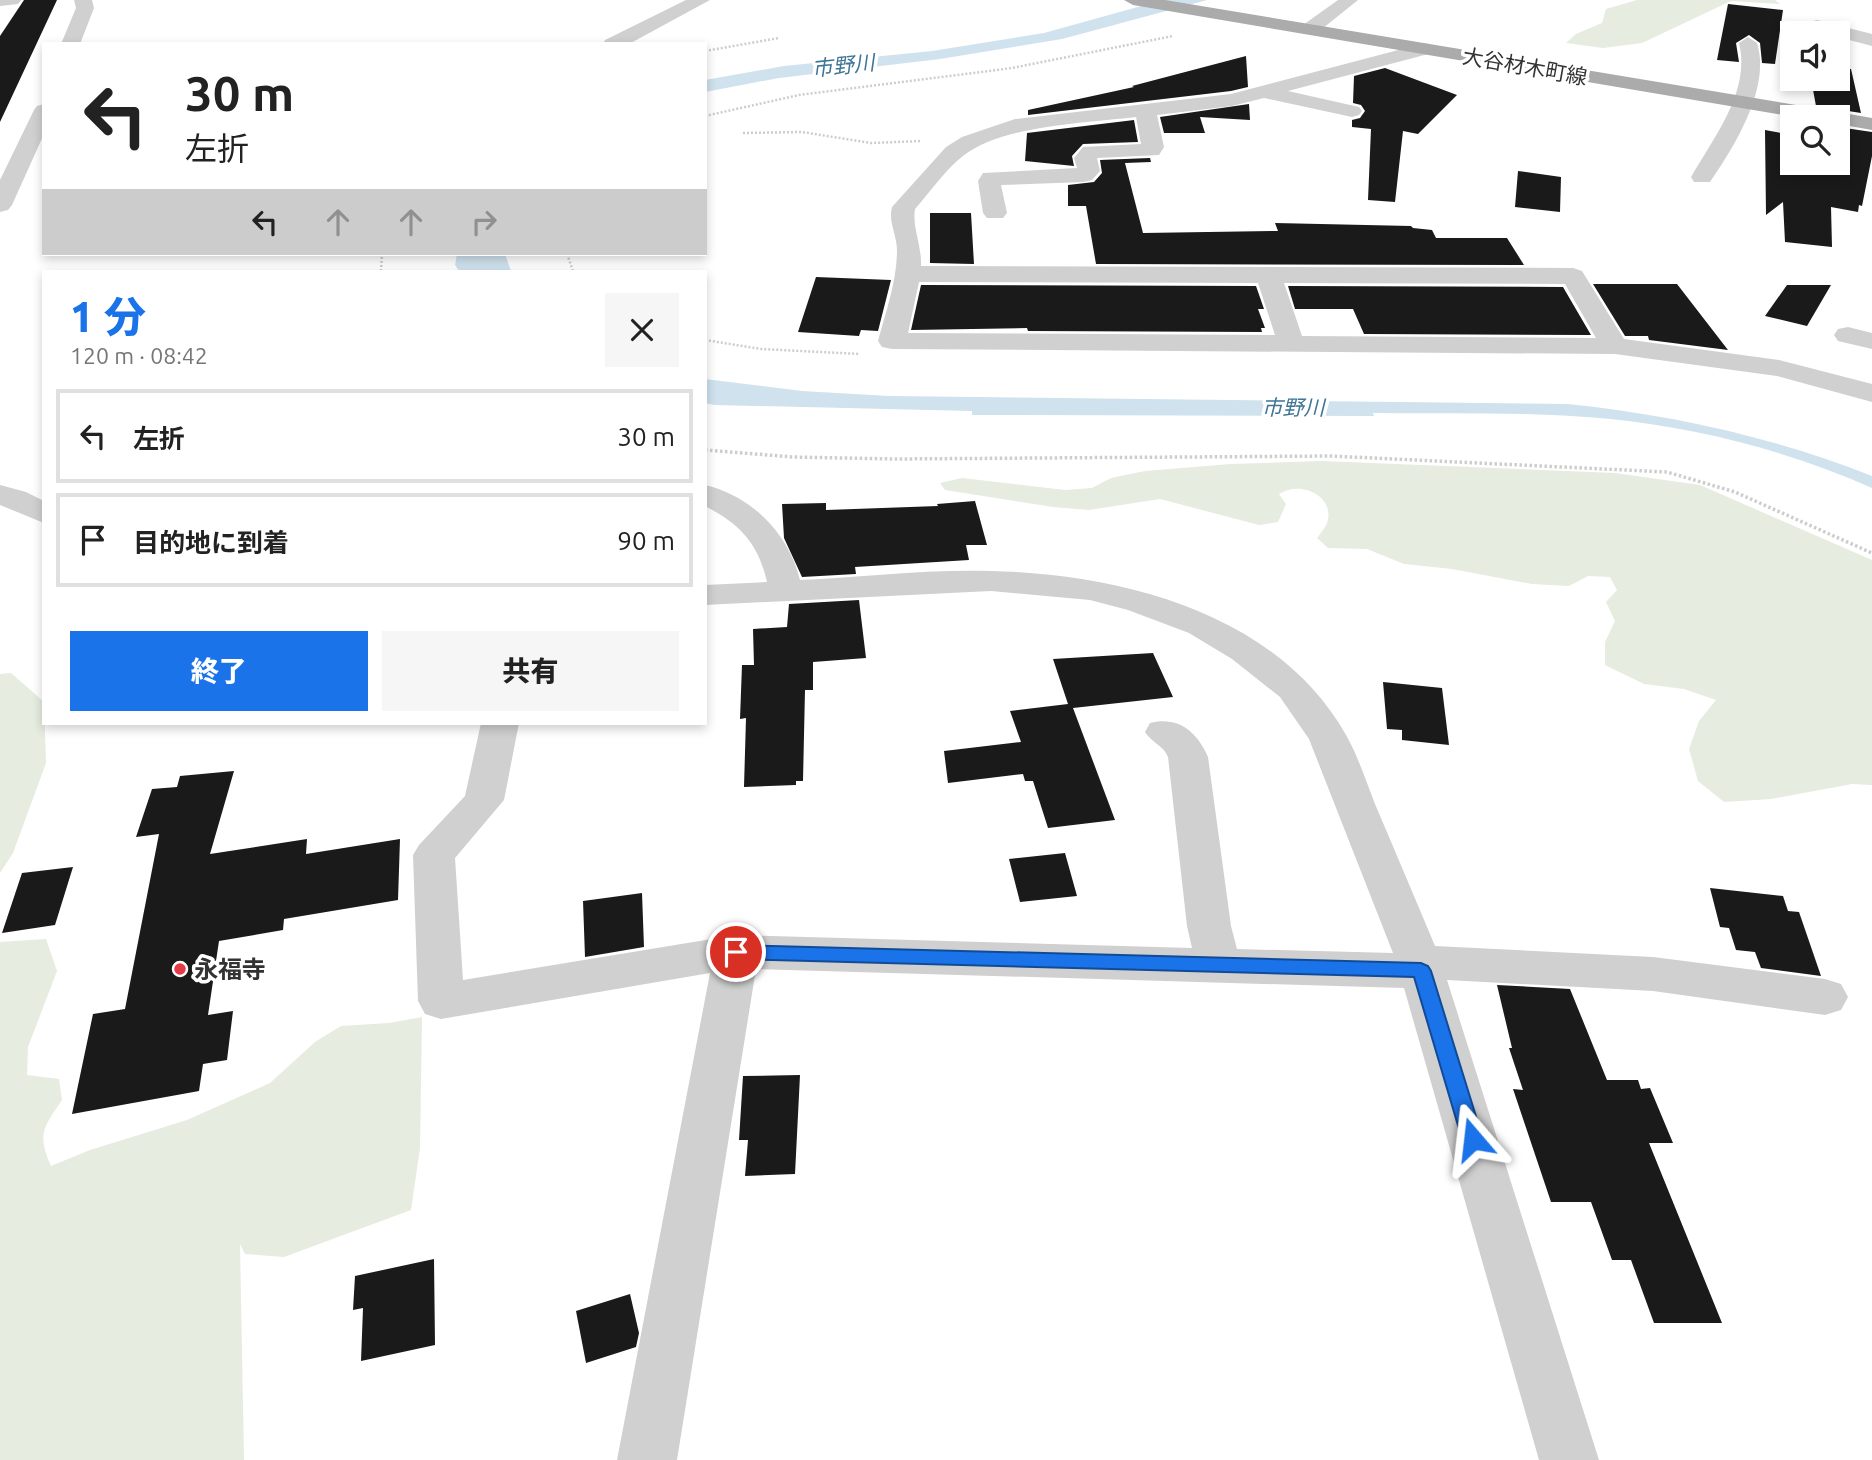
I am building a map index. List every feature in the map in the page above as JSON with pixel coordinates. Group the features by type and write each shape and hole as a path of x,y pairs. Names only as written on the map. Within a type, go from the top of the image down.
{"main road":[{"name":"大谷材木町線","path":"1133,0 1780,109"},
{"path":"1850,120 1872,124"}],"street":[{"path":"0,1 12,0"},
{"path":"71,42 85,8 83,0"},
{"path":"617,42 644,31 679,9 701,0"},
{"path":"1310,29 1349,0"},
{"path":"1850,34 1872,40"},
{"path":"1702,177 1744,103 1754,59 1748,43"},
{"path":"1425,49 1222,101 1023,124 979,139 954,152 904,207 901,215 909,246 907,274 892,341 1615,346 1779,368 1872,393"},
{"path":"1262,92 1352,111"},
{"path":"995,213 989,181 991,178 1084,175 1089,171 1084,158 1091,152 1151,150 1153,146 1145,110"},
{"path":"0,205 5,185 42,114"},
{"path":"907,274 1402,266 1573,276 1615,346"},
{"path":"1281,269 1292,343"},
{"path":"0,495 42,512"},
{"path":"707,495 724,501 771,545 779,560 786,591"},
{"path":"707,595 992,581 1090,590 1140,602 1202,625 1245,651 1293,689 1328,737 1420,966 1569,1460"},
{"path":"499,725 484,800 434,855 441,1001 736,952 1219,965 1420,966 1653,974 1825,997"},
{"path":"1164,732 1182,743 1188,757 1209,926 1219,965"},
{"path":"647,1460 736,952"}],"path":[{"path":"707,115 810,93 1040,65 1143,44 1242,18"},
{"path":"707,51 779,38"},
{"path":"743,132 802,132 871,143 979,139"},
{"path":"707,450 793,457 882,458 1218,459 1331,456 1667,472 1735,492 1872,553"}],"shaded area":[{"path":"1637,0 1775,0 1780,4 1731,1 1642,43 1603,48 1566,43 1576,34 1602,23 1606,9"},
{"path":"1322,461 1615,473 1700,485 1872,560 1872,785 1852,784 1771,799 1724,802 1698,781 1689,749 1699,721 1716,700 1684,689 1644,684 1605,665 1605,642 1615,621 1606,602 1617,590 1610,577 1588,576 1569,586 1532,584 1452,569 1404,564 1367,549 1328,548 1317,538 1327,523 1327,506 1322,499 1307,490 1288,490 1279,494 1286,504 1278,522 1259,525 1160,499 1089,510 945,490 940,483 962,478 1065,490 1092,488 1111,478 1145,471 1231,464"},
{"path":"11,673 42,700 46,763 13,853 0,873 0,674"},
{"path":"46,939 57,971 28,1047 27,1075 59,1079 62,1100 46,1125 43,1138 51,1166 90,1150 187,1120 270,1083 315,1042 341,1026 389,1023 422,1017 420,1148 411,1210 284,1257 245,1254 240,1244 244,1460 0,1460 0,942"}],"water":[{"name":"市野川","path":"1163,0 1207,0 1062,39 940,59 779,78 707,92 707,80 784,66 932,51 1044,33"},
{"path":"457,256 506,256 511,270 458,270 455,265"},
{"name":"市野川","path":"707,379 802,391 889,396 1568,404 1646,414 1760,439 1872,476 1872,488 1810,463 1744,443 1611,419 1492,413 1373,413 1374,416 972,415 972,411 707,403"}],"building":[{"path":"24,0 57,0 0,122 0,36"},
{"path":"1728,4 1783,10 1775,64 1762,63 1760,43 1749,35 1736,43 1739,62 1717,60"},
{"path":"1246,56 1248,87 1028,115 1028,110 1134,87 1132,86"},
{"path":"1385,68 1457,95 1418,134 1403,131 1395,202 1368,200 1371,129 1352,127 1352,120 1360,118 1365,111 1361,105 1353,103 1354,76"},
{"path":"1851,69 1861,113 1850,111 1850,105 1816,105 1813,91 1850,91"},
{"path":"1249,104 1250,120 1200,117 1205,133 1164,133 1160,117"},
{"path":"1134,120 1138,142 1083,144 1072,156 1074,166 1025,161 1027,133"},
{"path":"1850,129 1872,132 1872,156 1862,206 1859,205 1858,212 1831,207 1832,247 1785,242 1783,202 1766,215 1765,130 1780,133 1780,175 1850,175"},
{"path":"1150,158 1151,162 1125,163 1143,233 1278,231 1275,223 1411,226 1432,230 1436,238 1507,238 1524,265 1096,264 1086,206 1068,206 1068,185 1094,182 1102,173 1100,160"},
{"path":"1518,171 1561,177 1560,212 1515,207"},
{"path":"930,213 971,213 974,264 930,263"},
{"path":"816,277 891,280 878,331 861,330 859,336 798,332"},
{"path":"1593,284 1677,284 1728,350 1649,340 1648,336 1625,336"},
{"path":"921,285 1256,286 1264,309 1258,309 1265,328 1261,328 1262,332 1028,331 1027,328 911,330"},
{"path":"1787,285 1831,285 1807,326 1765,316"},
{"path":"1288,286 1563,287 1591,335 1364,334 1353,309 1295,309"},
{"path":"975,501 987,545 966,545 969,560 855,567 856,574 802,577 784,538 782,504 826,503 826,510 938,506 937,504"},
{"path":"859,600 866,658 813,662 813,690 805,690 803,781 796,781 796,785 744,787 746,718 740,719 742,665 754,665 753,629 787,627 789,604"},
{"path":"1153,653 1173,697 1073,708 1115,820 1048,828 1033,781 1025,781 1023,774 948,783 944,751 1021,742 1010,711 1068,704 1053,659"},
{"path":"1383,682 1442,688 1449,745 1402,740 1402,730 1387,729"},
{"name":"永福寺","path":"234,771 210,854 307,839 306,854 400,839 398,900 284,919 283,930 219,941 208,1015 233,1011 227,1060 203,1064 199,1091 72,1114 93,1014 125,1009 159,834 136,837 152,789 177,787 180,776"},
{"path":"1065,853 1077,896 1020,902 1009,859"},
{"path":"73,867 55,925 2,933 22,873"},
{"path":"1710,888 1783,896 1788,911 1799,912 1821,976 1761,968 1755,952 1736,950 1729,928 1720,927"},
{"path":"642,893 644,947 585,957 583,901"},
{"path":"1497,985 1570,989 1607,1080 1638,1080 1641,1089 1650,1088 1673,1143 1649,1143 1722,1323 1654,1323 1631,1260 1612,1260 1591,1202 1551,1202 1513,1089 1523,1090 1509,1048 1512,1048"},
{"path":"800,1075 795,1174 745,1176 748,1140 739,1140 743,1076"},
{"path":"434,1259 435,1345 361,1361 363,1308 353,1310 355,1276"},
{"path":"630,1294 639,1333 636,1347 586,1363 576,1311"}],"place":[{"name":"永福寺","path":"180,969"}],"route":[{"path":"736,952 1421,971 1473,1139"}]}
